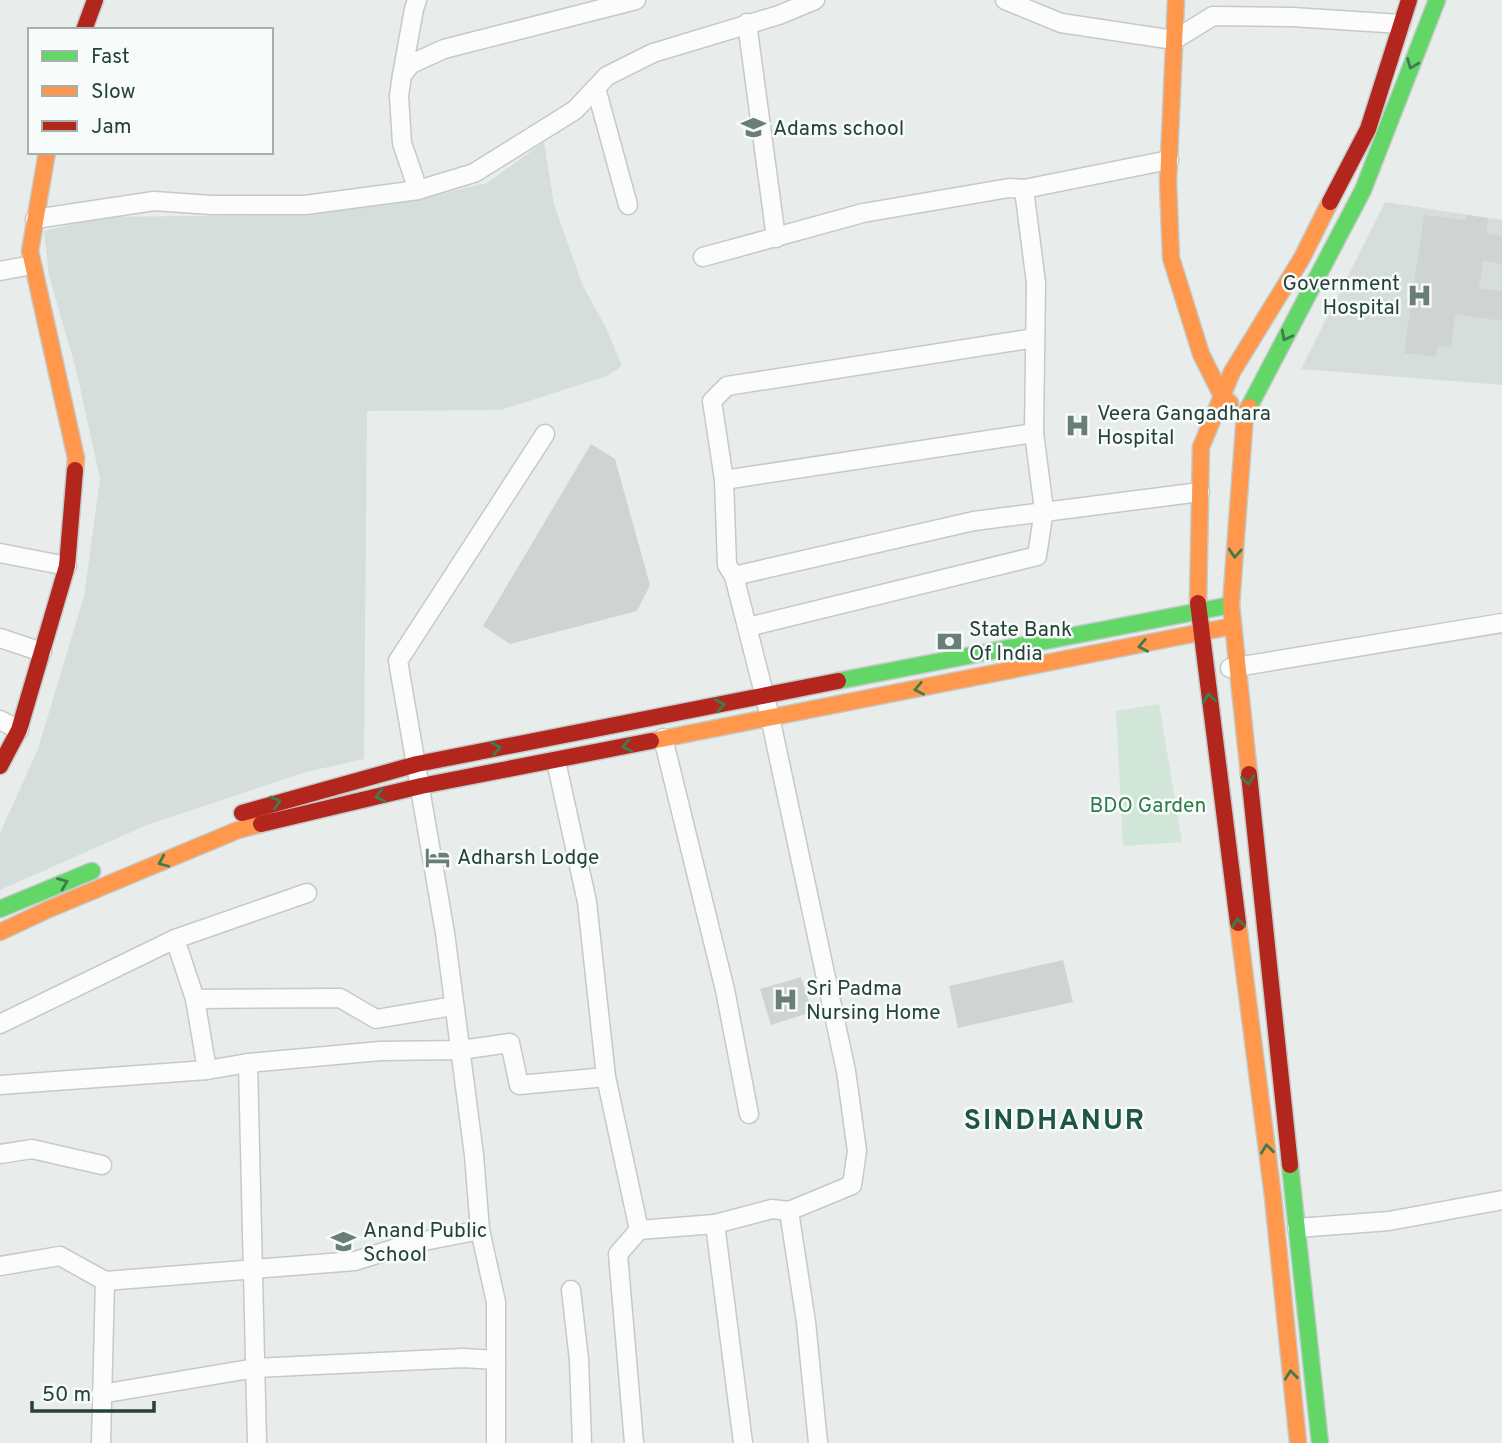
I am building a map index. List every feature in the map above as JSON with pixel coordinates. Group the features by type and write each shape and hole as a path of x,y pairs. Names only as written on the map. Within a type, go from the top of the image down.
{"main road":[{"path":"85,28 95,0"},
{"path":"1176,0 1169,160 1171,258 1201,354 1222,396 1245,414"},
{"path":"1298,1443 1273,1197 1198,610 1200,447 1232,372 1302,258 1368,129 1409,0"},
{"path":"1320,1443 1231,606 1245,414 1363,190 1437,0"},
{"path":"0,766 19,730 67,566 76,458 30,251 47,154"},
{"path":"217,821 267,804 417,764 1198,610 1231,606"},
{"path":"0,933 49,909 238,830 421,786 1201,635 1233,626"},
{"path":"0,909 103,867"}],"street":[{"path":"417,0 399,96 402,143 418,190"},
{"path":"402,75 411,64 444,49 636,0"},
{"path":"35,219 154,201 212,205 305,205 418,190 474,173 575,110 607,76 653,53 779,15 815,0"},
{"path":"1004,0 1061,23 1174,40 1213,16 1292,16 1401,24"},
{"path":"747,23 776,238"},
{"path":"596,88 628,205"},
{"path":"704,257 863,213 1009,188 1024,189 1169,160"},
{"path":"748,627 1037,556 1044,510 1034,433 1036,283 1024,189"},
{"path":"0,271 33,265"},
{"path":"635,1443 618,1254 639,1230 715,1224 772,1209 789,1211 852,1185 857,1151 845,1071 770,717 734,576 727,565 724,480 712,401 727,386 1035,338"},
{"path":"724,480 1034,433"},
{"path":"496,1443 496,1302 480,1230 461,1050 421,786 398,661 545,434"},
{"path":"734,576 974,521 1200,492"},
{"path":"0,554 67,566"},
{"path":"1206,672 1502,623"},
{"path":"0,638 42,652"},
{"path":"0,720 19,730"},
{"path":"663,738 725,990 749,1114"},
{"path":"556,761 587,902 606,1077 639,1230"},
{"path":"0,1024 175,939 307,892"},
{"path":"175,939 195,999 207,1070"},
{"path":"195,999 340,998 376,1019 453,1006"},
{"path":"0,1085 207,1070 248,1063 380,1051 461,1050 510,1043 519,1084 606,1077"},
{"path":"248,1063 257,1443"},
{"path":"0,1154 32,1149 102,1165"},
{"path":"1297,1228 1389,1221 1502,1200"},
{"path":"789,1211 806,1322 818,1443"},
{"path":"715,1224 743,1443"},
{"path":"0,1266 60,1256 105,1281 355,1261 409,1244 480,1230"},
{"path":"102,1443 105,1281"},
{"path":"571,1290 579,1360 582,1443"},
{"path":"101,1394 255,1368 496,1360"}],"shaded area":[{"path":"544,142 554,204 582,284 606,328 622,366 607,376 501,410 367,411 364,759 306,772 147,825 0,890 0,833 38,749 84,596 100,479 76,369 49,276 44,231 102,217 275,215 364,207 440,194 487,183"},
{"name":"Government Hospital","path":"1385,202 1502,220 1502,385 1301,369"}],"green space":[{"name":"BDO Garden","path":"1159,704 1182,842 1123,846 1116,711"}],"building":[{"path":"1424,215 1466,220 1466,215 1488,218 1486,233 1502,236 1502,264 1483,261 1479,288 1502,291 1502,321 1455,314 1451,347 1438,346 1436,357 1404,353"},
{"path":"591,444 615,459 650,585 637,611 510,644 483,626"},
{"path":"1063,960 1073,1002 958,1028 949,986"},
{"path":"801,977 812,1012 771,1025 760,989"}],"traffic: fast":[{"path":"1249,407 1363,190 1437,0"},
{"path":"838,681 1231,605"},
{"path":"0,909 92,871"},
{"path":"1290,1165 1320,1443"}],"traffic: slow":[{"path":"1176,0 1168,182 1171,258 1201,354 1222,396 1230,403"},
{"path":"47,154 30,251 76,458 75,470"},
{"path":"1198,603 1201,447 1232,372 1302,258 1330,202"},
{"path":"1249,407 1245,414 1231,605 1249,774"},
{"path":"651,741 1233,626"},
{"path":"0,932 238,830 261,824"},
{"path":"1238,923 1273,1197 1298,1443"}],"traffic: jam":[{"path":"85,28 95,0"},
{"path":"1330,202 1368,129 1409,0"},
{"path":"0,766 19,730 67,566 75,470"},
{"path":"1198,603 1238,923"},
{"path":"242,813 417,764 838,681"},
{"path":"261,824 421,786 651,741"},
{"path":"1249,774 1290,1165"}],"place":[{"name":"Adams school","path":"753,128"},
{"name":"Government Hospital","path":"1420,295"},
{"name":"Veera Gangadhara Hospital","path":"1077,425"},
{"name":"State Bank Of India","path":"949,641"},
{"name":"Adharsh Lodge","path":"437,857"},
{"name":"Sri Padma Nursing Home","path":"786,1000"},
{"name":"Anand Public School","path":"343,1242"}],"district":[{"name":"SINDHANUR","path":"1055,1119"}]}
